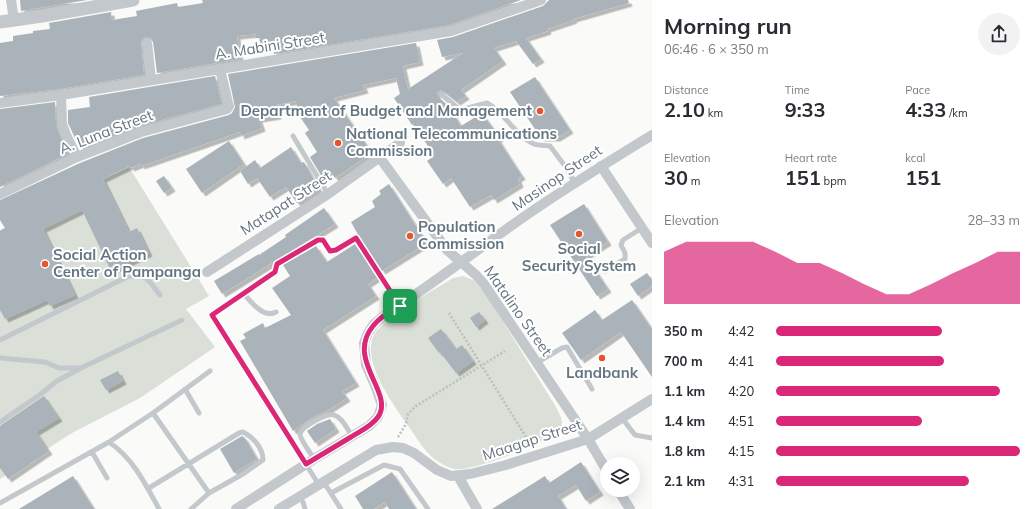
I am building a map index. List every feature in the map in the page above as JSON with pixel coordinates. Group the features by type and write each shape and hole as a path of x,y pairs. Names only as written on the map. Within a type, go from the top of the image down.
{"street":[{"path":"11,0 14,20"},
{"path":"0,22 133,0"},
{"name":"A. Mabini Street","path":"0,103 220,70 451,31 541,0"},
{"path":"147,43 151,80"},
{"name":"A. Luna Street","path":"0,194 77,157 141,132 227,109 229,106 220,70"},
{"path":"61,95 62,124 77,157"},
{"name":"Masinop Street","path":"352,436 369,426 380,413 382,405 366,365 364,343 374,324 575,183 652,135"},
{"name":"Matapat Street","path":"207,272 328,194 400,143"},
{"name":"Matalino Street","path":"380,158 447,250 462,262 484,284 600,460"},
{"path":"601,166 652,244"},
{"name":"Maagap Street","path":"458,476 486,471 588,440 652,399"},
{"path":"236,509 310,461 352,436"},
{"path":"279,509 376,450 393,447 403,448 414,453 445,474 458,476 476,509"},
{"path":"622,497 630,509"}],"lane":[{"path":"441,94 460,110 487,104 494,107 522,136 533,144 550,146 565,166 575,183"},
{"path":"293,136 328,194"},
{"path":"605,272 625,259 625,253 620,245 621,242 642,228"},
{"path":"310,461 212,315 275,272 277,264 318,240 323,240 330,251 336,250 356,238 400,306"},
{"path":"0,340 129,276 140,275 146,277 160,295"},
{"path":"244,294 262,312 268,314 273,314 276,312"},
{"path":"0,422 38,396 57,380 182,320"},
{"path":"536,363 562,348 567,347 592,389"},
{"path":"0,358 46,362 59,368 81,368"},
{"path":"0,503 110,442 153,413 210,371"},
{"path":"185,389 199,413"},
{"path":"153,413 209,493"},
{"path":"341,509 331,493 321,483 310,461 300,434 302,430 311,423 329,414 333,414 341,420 352,436"},
{"path":"622,418 635,435 652,438"},
{"path":"149,488 189,465 208,451 243,432 253,438 263,454 263,461 209,493 191,509"},
{"path":"110,442 117,447 140,474 149,488 159,509"},
{"path":"92,452 107,478"},
{"path":"331,493 384,464 400,469 428,509"},
{"path":"299,497 303,502 305,509"}],"path":[{"path":"449,313 537,455"},
{"path":"393,447 406,424 410,410 505,351"}],"shaded area":[{"name":"Social Action Center of Pampanga","path":"129,167 209,296 186,309 215,347 140,398 72,433 0,479 0,230"},
{"path":"463,276 473,280 484,291 556,407 561,417 562,425 555,433 529,447 494,461 464,469 455,469 444,465 430,455 421,445 393,404 375,369 371,345 374,335 379,328 398,312 453,278"}],"building":[{"path":"20,0 87,0 21,11"},
{"path":"202,0 521,0 449,25 274,54 272,43 260,44 260,38 256,38 256,34 237,36 240,59 157,73 153,42 150,37 146,37 143,38 141,43 144,75 60,89 0,96 0,43 13,41 13,36 50,29 49,23 111,12 112,20 137,16 136,11 177,3 178,7 203,3"},
{"path":"549,0 628,0 629,3 573,19 574,20 547,29 548,31 526,38 541,59 533,64 516,41 494,48 503,61 461,90 466,96 457,102 443,91 440,90 437,93 438,97 450,107 461,126 482,113 500,138 498,139 522,176 518,179 520,184 494,200 491,195 470,207 451,178 443,184 427,161 431,158 426,151 430,149 394,98 400,94 396,78 363,85 365,90 334,98 372,153 335,178 330,171 322,177 310,157 317,152 305,133 309,130 298,114 296,101 276,105 278,116 259,119 262,128 241,136 240,132 141,166 141,164 131,168 130,166 103,179 129,232 137,228 149,253 111,271 82,210 43,229 75,295 50,306 47,300 5,319 0,310 0,231 5,228 0,220 0,200 80,163 143,138 229,115 235,107 228,74 416,43 420,62 403,66 408,89 463,53 442,57 437,40 453,37 543,6"},
{"path":"215,76 222,104 139,126 80,149 68,123 68,110 90,107 89,97"},
{"name":"Department of Budget and Management","path":"535,77 570,130 557,138 541,138 510,92"},
{"path":"55,102 56,126 68,154 0,187 0,109"},
{"path":"229,141 244,164 202,193 186,169"},
{"path":"291,147 301,163 304,162 319,189 297,203 286,187 270,197 257,178 248,184 240,171 255,160 260,168"},
{"path":"164,176 172,188 164,193 156,181"},
{"name":"Population Commission","path":"389,184 427,243 382,271 351,222 375,207 372,201 381,194 379,191"},
{"name":"Social Security System","path":"584,204 608,242 586,256 608,289 597,296 550,225"},
{"path":"324,208 335,224 222,294 214,281 259,255 286,237 285,235"},
{"path":"355,244 377,278 368,284 376,296 323,330 356,383 342,391 347,398 325,412 313,417 293,431 240,341 246,338 243,334 263,323 265,328 291,315 272,288 290,276 283,265 316,246 327,262"},
{"path":"647,273 652,280 652,286 638,296 630,284"},
{"path":"632,300 652,329 652,377 621,332 581,360 562,333 595,310 602,320"},
{"path":"479,312 485,320 476,327 470,318"},
{"path":"441,329 456,349 462,345 473,361 456,373 428,338"},
{"path":"118,371 123,381 106,390 100,380"},
{"path":"44,396 59,418 36,432 49,451 8,479 0,468 0,426"},
{"path":"330,419 336,429 315,443 307,431 317,424"},
{"path":"242,436 245,438 257,459 234,473 220,449"},
{"path":"581,462 600,492 586,501 576,485 558,496 566,509 492,509 545,476 549,483"},
{"path":"392,472 416,509 389,509 385,502 374,509 363,509 355,496"},
{"path":"73,476 94,509 19,509"}],"place":[{"name":"Department of Budget and Management","path":"540,111"},
{"name":"National Telecommunications Commission","path":"338,143"},
{"name":"Social Security System","path":"579,234"},
{"name":"Population Commission","path":"410,236"},
{"name":"Social Action Center of Pampanga","path":"45,264"},
{"name":"Landbank","path":"602,358"}],"route":[{"path":"356,238 400,306 374,324 364,343 366,365 382,405 378,417 369,426 306,464 212,315 275,272 277,264 318,240 323,240 330,251 336,250 356,238"}]}
